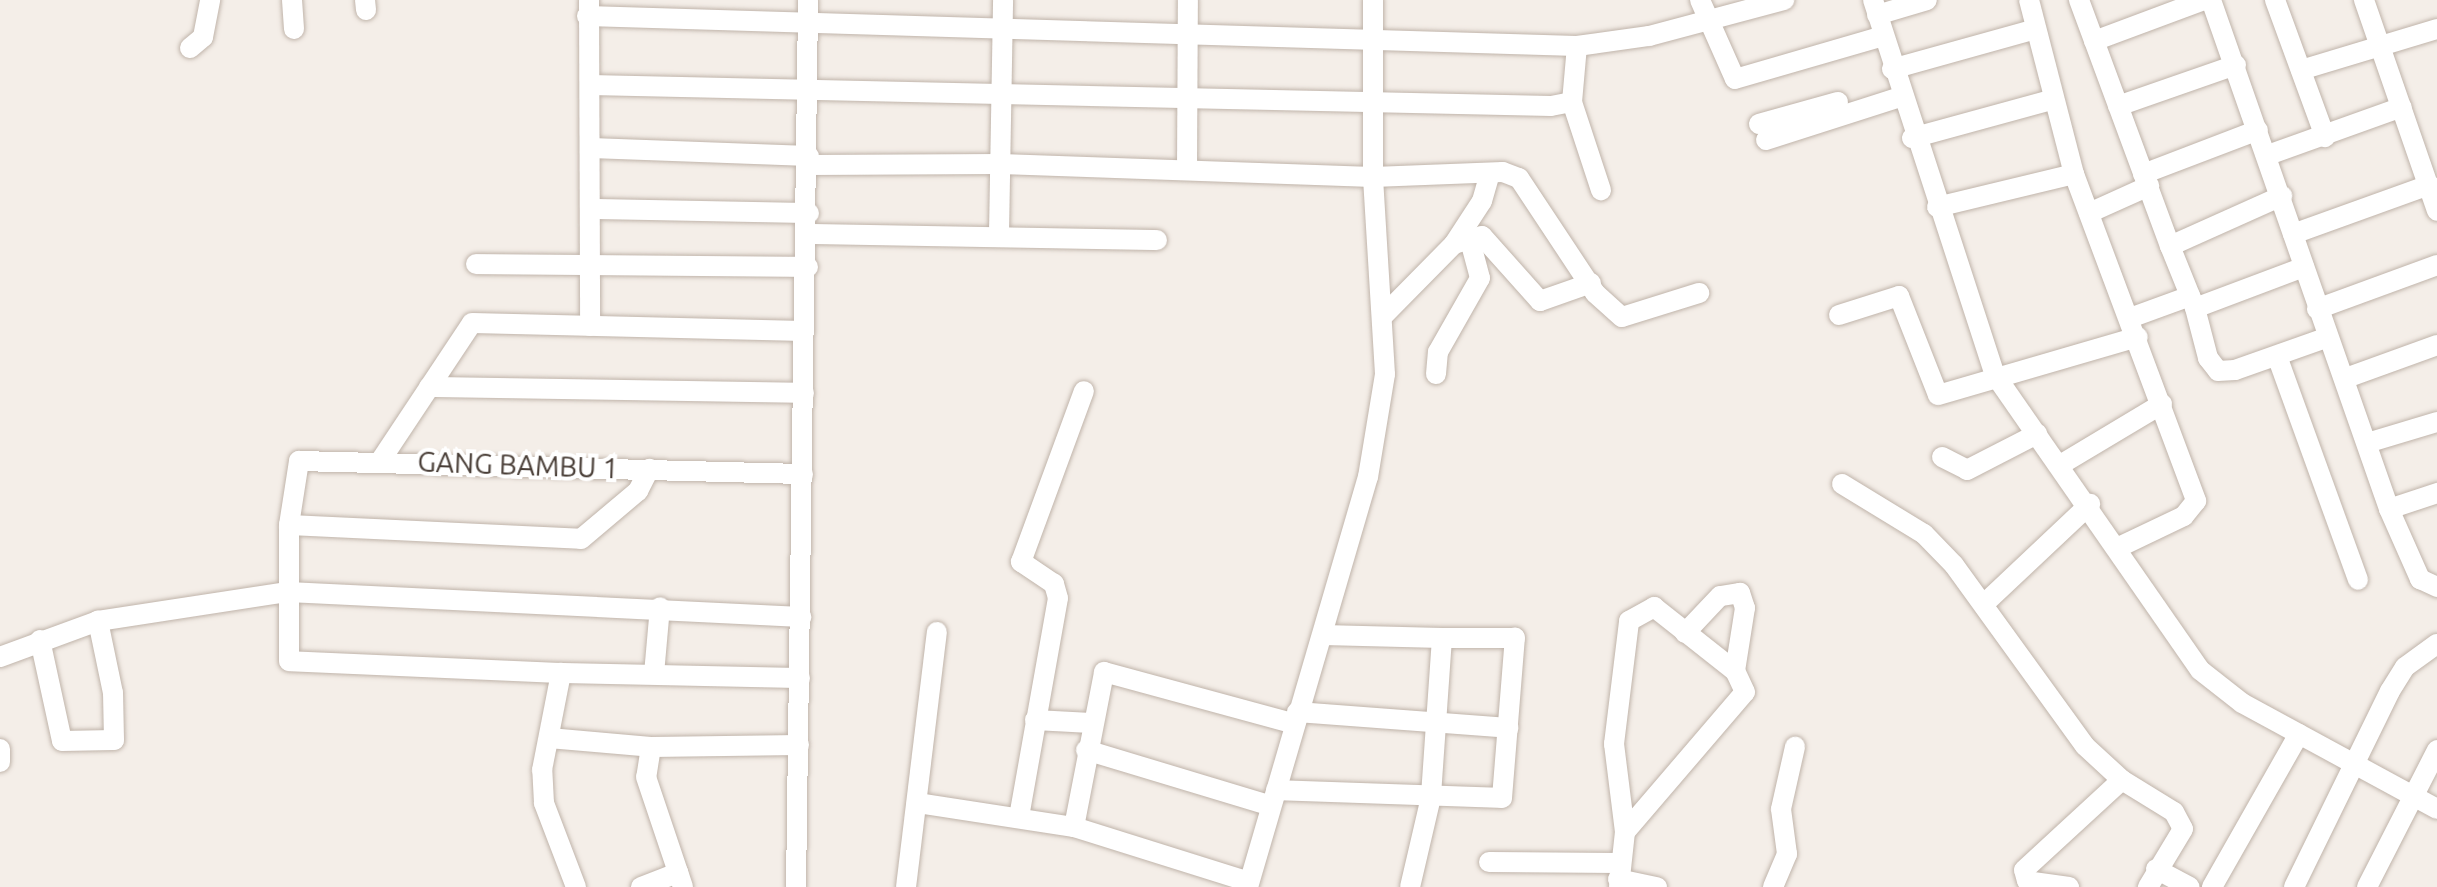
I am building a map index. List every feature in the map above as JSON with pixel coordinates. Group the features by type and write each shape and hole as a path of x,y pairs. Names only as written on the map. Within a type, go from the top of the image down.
{"street":[{"path":"190,48 203,37 210,0"},
{"path":"292,0 294,28"},
{"path":"1000,234 1003,0"},
{"path":"1187,170 1188,0"},
{"path":"918,803 1074,827 1248,884 1368,478 1386,374 1373,177 1373,0"},
{"path":"1700,0 1735,79 1927,0"},
{"path":"590,326 594,209 588,8 808,10 1002,25 1374,42 1577,46 1709,20 1784,0"},
{"path":"2030,0 2033,30 2074,174 2196,500 2184,516 2117,548"},
{"path":"2079,0 2192,302 2208,358 2218,370 2277,356 2328,337"},
{"path":"2094,40 2207,0 2236,65 2268,154 2317,310 2346,378 2388,510 2431,579"},
{"path":"2276,0 2324,137"},
{"path":"2364,0 2437,212"},
{"path":"796,887 809,224 808,10"},
{"path":"1878,17 1912,138 1995,375 2090,504 2210,682 2437,809"},
{"path":"2301,70 2437,29"},
{"path":"1892,68 2033,30"},
{"path":"1577,46 1572,102 1602,190"},
{"path":"2118,106 2236,65"},
{"path":"590,85 1002,92 1372,106 1572,102"},
{"path":"1763,132 1839,102 1853,110 1900,97"},
{"path":"1912,138 2051,100"},
{"path":"2268,154 2402,107"},
{"path":"2089,212 2146,180 2258,130"},
{"path":"591,148 809,161 1373,177 1490,177 1503,172 1519,178 1604,304 1626,318 1699,292"},
{"path":"1937,207 2074,174"},
{"path":"1384,315 1468,239 1490,177"},
{"path":"2294,234 2428,184"},
{"path":"2170,246 2282,196"},
{"path":"1480,278 1468,239 1482,201"},
{"path":"594,209 809,224 1157,240"},
{"path":"1468,239 1500,258 1540,301 1592,283"},
{"path":"1436,374 1441,346 1480,278 1500,258"},
{"path":"476,264 808,267"},
{"path":"2317,310 2437,265"},
{"path":"1839,315 1899,296 1934,394 2134,327 2192,302 2304,267"},
{"path":"380,460 472,323 804,331"},
{"path":"2346,378 2437,345"},
{"path":"2277,356 2358,580"},
{"path":"429,387 804,393"},
{"path":"1019,817 1057,590 1021,562 1084,391"},
{"path":"2060,465 2162,404"},
{"path":"2367,443 2437,422"},
{"path":"1942,456 1967,470 2037,434"},
{"name":"GANG BAMBU 1","path":"289,525 298,461 380,460 803,474"},
{"path":"650,469 638,491 580,538 289,525 286,653 292,664 800,678"},
{"path":"1842,484 1924,534 1984,604 2070,730 2122,780 2182,824 2152,878 2190,887"},
{"path":"2388,510 2437,493"},
{"path":"1984,604 2090,504"},
{"path":"0,657 98,620 288,592 801,617"},
{"path":"1685,633 1720,596 1740,593 1745,608 1736,671"},
{"path":"1618,876 1625,832 1614,761 1629,621 1654,607 1736,671 1745,692 1625,832"},
{"path":"654,674 660,608"},
{"path":"40,640 62,741 114,740 113,694 98,620"},
{"path":"906,887 937,632"},
{"path":"1086,750 1274,798 1502,798 1515,638 1324,635"},
{"path":"1410,887 1431,796 1442,638"},
{"path":"2294,887 2405,668 2437,644"},
{"path":"1074,827 1090,723 1104,672 1295,718 1508,728"},
{"path":"561,673 549,738 544,803 576,887"},
{"path":"1036,720 1090,723"},
{"path":"2212,887 2299,734"},
{"path":"549,738 652,747 799,745"},
{"path":"1773,887 1787,854 1780,809 1795,746"},
{"path":"641,887 680,880 646,777 652,747"},
{"path":"0,749 0,762"},
{"path":"2367,887 2437,750"},
{"path":"2069,887 2027,880 2024,870 2122,780"},
{"path":"1489,862 1618,876 1657,887"}]}
